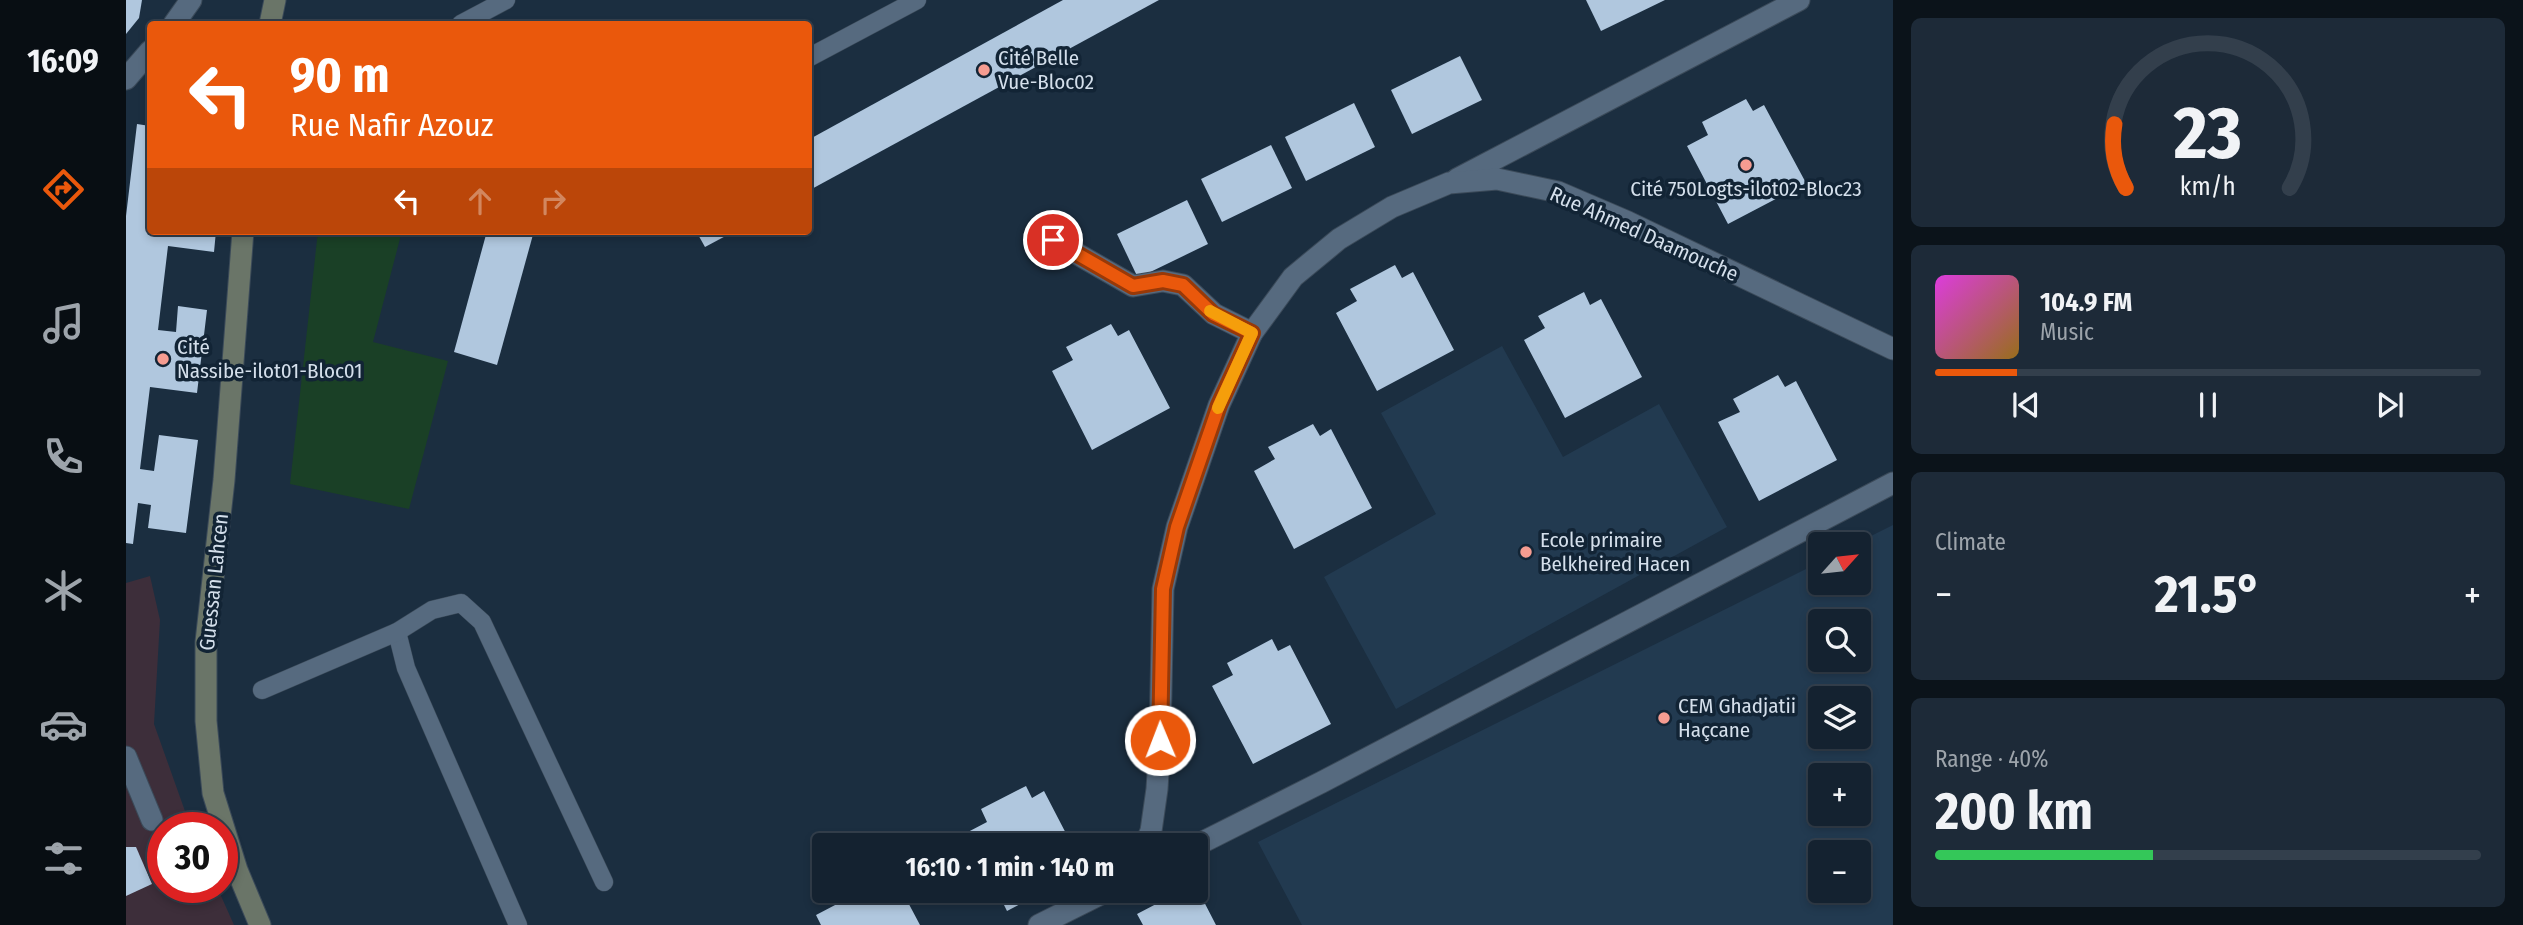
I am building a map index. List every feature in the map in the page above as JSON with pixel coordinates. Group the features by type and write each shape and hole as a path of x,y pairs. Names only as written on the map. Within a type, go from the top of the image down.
{"main road":[{"path":"271,21 275,0"},
{"name":"Guessan Lahcen","path":"243,235 224,480 206,642 206,721 213,793 237,870 260,925"}],"street":[{"path":"176,21 191,0"},
{"path":"1449,183 1799,0"},
{"path":"126,79 147,54"},
{"name":"Rue Ahmed Daamouche","path":"1150,833 1158,776 1163,589 1177,527 1219,405 1252,333 1293,278 1339,239 1392,207 1449,183 1497,179 1558,192 1628,222 1893,349"},
{"path":"1053,240 1133,286 1163,281 1183,285 1213,314 1252,333"},
{"path":"1208,839 1893,483"},
{"path":"126,757 149,812"},
{"path":"1039,925 1063,920 1089,903"}],"lane":[{"path":"467,21 506,0"},
{"path":"812,56 917,0"},
{"path":"262,690 397,632 432,610 461,603 482,622 604,882"},
{"path":"397,632 406,668 518,925"}],"shaded area":[{"name":"Ecole primaire Belkheired Hacen","path":"1502,346 1563,457 1659,404 1727,527 1396,709 1324,577 1436,514 1381,413"},
{"name":"CEM Ghadjatii Haçcane","path":"1893,525 1893,925 1302,925 1258,842 1808,568 1808,595 1871,595 1871,536"},
{"path":"150,576 160,620 154,724 185,812 147,812 147,903 224,903 234,925 126,925 126,583"}],"green space":[{"path":"318,235 401,235 373,342 448,361 409,509 290,484"}],"building":[{"path":"126,0 142,0 139,18 126,34"},
{"name":"Cité Belle Vue-Bloc02","path":"1063,0 1159,0 812,189 812,138"},
{"path":"1586,0 1665,0 1601,31"},
{"path":"1460,56 1482,100 1412,134 1391,90"},
{"name":"Cité 750Logts-ilot02-Bloc23","path":"1746,99 1753,111 1764,105 1806,183 1728,224 1687,146 1708,135 1702,122"},
{"path":"1354,103 1375,147 1306,181 1285,137"},
{"name":"Cité Nassibe-ilot01-Bloc01","path":"137,124 147,126 147,235 216,235 214,252 168,246 158,330 176,332 178,306 207,310 197,393 150,387 140,469 154,471 159,435 198,440 186,533 148,528 151,505 138,503 133,544 126,543 126,216"},
{"path":"1271,145 1292,188 1222,222 1201,179"},
{"path":"1187,200 1208,244 1138,278 1117,234"},
{"path":"486,235 533,235 497,365 454,352"},
{"path":"698,235 728,235 705,247"},
{"path":"1395,265 1402,278 1413,272 1454,350 1377,391 1336,313 1357,301 1350,289"},
{"path":"1584,292 1590,305 1601,299 1642,377 1565,418 1524,340 1545,328 1538,316"},
{"path":"1111,324 1118,336 1129,330 1170,408 1092,450 1052,371 1073,360 1066,347"},
{"path":"1778,375 1785,387 1796,381 1837,460 1759,501 1718,422 1740,412 1733,399"},
{"path":"1313,424 1320,436 1331,429 1372,508 1294,549 1254,471 1275,459 1268,447"},
{"path":"1272,639 1278,651 1290,645 1331,724 1253,764 1212,686 1233,675 1227,663"},
{"path":"1026,786 1032,798 1044,791 1066,833 966,833 987,822 981,809"},
{"path":"126,847 136,847 147,872 147,886 126,896"},
{"path":"908,903 920,925 821,925 816,915 837,904"},
{"path":"1003,903 1022,903 1007,911"},
{"path":"1158,903 1205,903 1216,925 1143,925 1137,914"}],"slow traffic":[{"path":"1210,311 1252,333 1218,408"}],"place":[{"name":"Cité Belle Vue-Bloc02","path":"984,70"},
{"name":"Cité 750Logts-ilot02-Bloc23","path":"1746,165"},
{"name":"Cité Nassibe-ilot01-Bloc01","path":"163,359"},
{"name":"Ecole primaire Belkheired Hacen","path":"1526,552"},
{"name":"CEM Ghadjatii Haçcane","path":"1664,718"}],"route":[{"path":"1053,240 1133,286 1163,281 1183,285 1213,314 1252,333 1219,405 1177,527 1163,589 1160,740"}]}
